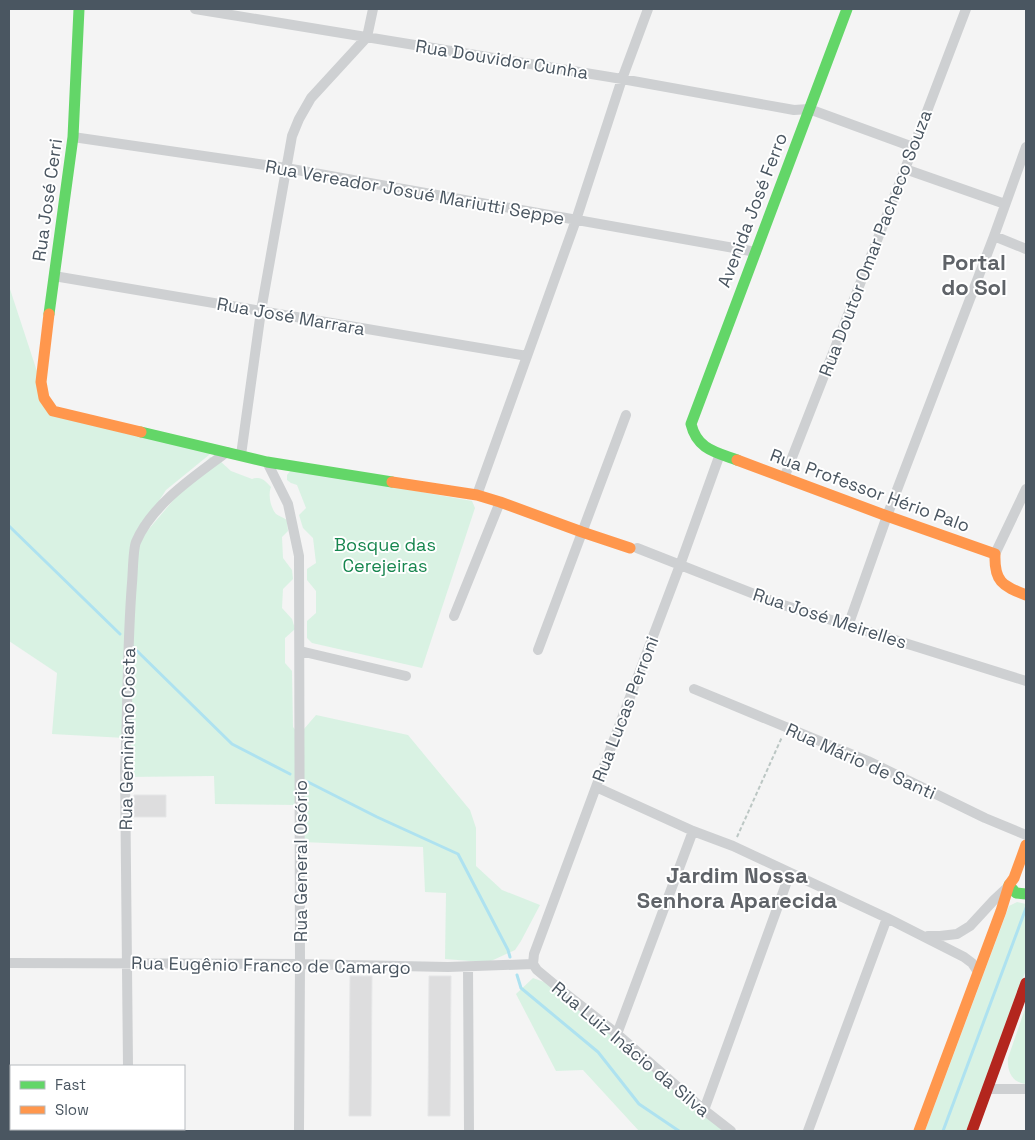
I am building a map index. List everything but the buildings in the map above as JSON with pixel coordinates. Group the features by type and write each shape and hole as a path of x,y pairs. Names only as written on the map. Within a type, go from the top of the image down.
{"street":[{"name":"Rua José Cerri","path":"79,9 73,137 41,382 42,395 53,411 227,452"},
{"name":"Rua Douvidor Cunha","path":"195,9 622,78 794,110 809,109 913,147"},
{"path":"241,455 261,311 292,136 311,98 367,37 373,9"},
{"path":"477,494 576,220 622,78 648,9"},
{"name":"Avenida José Ferro","path":"690,424 846,9"},
{"name":"Rua Doutor Omar Pacheco Souza","path":"784,478 906,169 966,9"},
{"name":"Rua Vereador Josué Mariutti Seppe","path":"73,137 286,168 756,252"},
{"path":"848,626 887,516 1026,147"},
{"path":"906,169 1005,204"},
{"path":"994,236 1026,248"},
{"name":"Rua José Marrara","path":"54,276 527,356"},
{"path":"538,650 626,415"},
{"name":"Rua Professor Hério Palo","path":"690,424 693,433 702,445 720,454 995,554"},
{"path":"227,452 267,462 477,494 582,532 633,548"},
{"name":"Rua Geminiano Costa","path":"128,1065 125,769 128,624 135,543 151,517 171,496 227,452"},
{"name":"Rua Lucas Perroni","path":"533,964 534,954 720,454"},
{"name":"Rua General Osório","path":"267,462 288,504 299,556 299,1131"},
{"path":"1026,489 995,554 994,566 1000,581 1006,586 1026,595"},
{"path":"454,616 500,502"},
{"name":"Rua José Meirelles","path":"633,548 777,603 1026,681"},
{"path":"300,651 406,676"},
{"name":"Rua Mário de Santi","path":"694,689 868,761 986,818 1026,835"},
{"path":"596,787 693,831 733,846 887,918 964,957 978,972"},
{"path":"616,1034 693,831"},
{"path":"922,936 957,934 970,926 1014,878 1026,845"},
{"path":"704,1110 790,873"},
{"path":"1009,885 1016,893 1026,894"},
{"path":"918,1129 1001,911 1009,885"},
{"path":"808,1131 887,918"},
{"name":"Rua Eugênio Franco de Camargo","path":"9,963 300,964 468,967 533,964"},
{"name":"Rua Luiz Inácio da Silva","path":"533,964 537,970 731,1131"},
{"path":"468,967 469,1131"},
{"path":"972,1131 1026,983"},
{"path":"987,1089 1026,1089"}],"path":[{"path":"733,846 786,728"}],"green space":[{"path":"9,286 48,405 220,446 166,490 134,539 137,543 210,457 220,461 231,471 252,479 261,478 271,487 272,508 276,514 287,520 288,531 282,537 283,558 292,570 293,579 283,589 282,608 292,619 295,629 285,638 285,663 292,671 293,727 300,736 299,805 215,804 214,776 126,777 125,738 52,734 57,673 9,641"},
{"name":"Bosque das Cerejeiras","path":"292,469 472,501 475,508 422,668 312,643 307,638 307,621 316,613 316,591 307,580 307,569 316,563 313,538 303,528 299,515 306,508 297,485 287,480 287,475"},
{"path":"316,715 408,735 470,810 476,828 476,866 502,890 540,905 515,950 491,961 445,959 446,893 425,892 423,847 302,842 304,729"},
{"path":"1017,902 1026,904 1026,970 967,1131 925,1131 1009,906"},
{"path":"533,978 544,982 611,1032 727,1131 639,1131 583,1070 556,1071 516,994"},
{"path":"1026,1006 1026,1084 1017,1081 1011,1075 1008,1058"}],"waterway":[{"path":"9,526 120,634"},
{"path":"131,645 232,744 290,774"},
{"path":"308,782 377,817 458,854 510,957"},
{"path":"943,1131 1026,908"},
{"path":"517,975 521,988 598,1052 639,1104 679,1131"}],"traffic: fast":[{"path":"49,314 73,137 79,9"},
{"path":"737,460 714,452 702,444 691,424 847,9"},
{"path":"141,432 267,462 392,482"},
{"path":"1009,885 1016,893 1026,894"}],"traffic: slow":[{"path":"49,314 41,382 44,398 53,411 141,432"},
{"path":"737,460 995,554 996,571 1001,581 1011,589 1026,595"},
{"path":"392,482 477,495 630,548"},
{"path":"919,1131 1009,885 1014,878 1026,845"}],"traffic: jam":[{"path":"972,1131 1026,983"}],"district":[{"name":"Portal do Sol","path":"974,274"},
{"name":"Jardim Nossa Senhora Aparecida","path":"737,888"}]}
